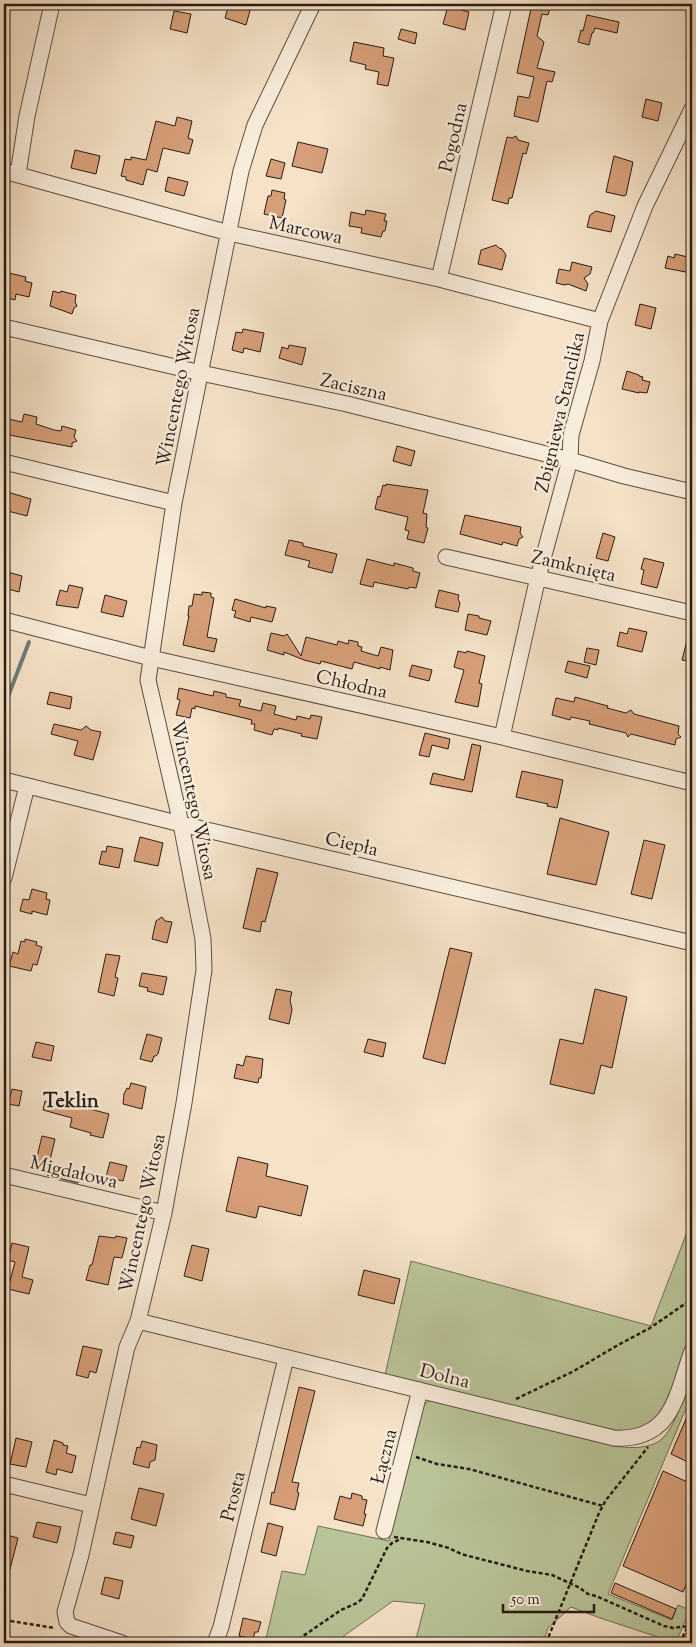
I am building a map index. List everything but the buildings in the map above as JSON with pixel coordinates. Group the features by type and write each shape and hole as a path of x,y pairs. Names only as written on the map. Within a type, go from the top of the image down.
{"street":[{"path":"11,173 27,116 52,4"},
{"name":"Wincentego Witosa","path":"68,1620 91,1505 128,1347 138,1321 164,1212 184,1104 204,970 203,939 181,824 148,680 174,503 241,171 255,125 313,4"},
{"name":"Pogodna","path":"440,279 504,4"},
{"name":"Zbigniewa Stanclika","path":"502,737 538,576 570,460 571,435 592,361 600,321 645,206 692,109"},
{"name":"Marcowa","path":"11,173 229,233 440,279 600,321"},
{"name":"Zaciszna","path":"4,327 201,373 347,404 692,492"},
{"path":"4,462 174,503"},
{"name":"Zamknięta","path":"446,557 538,576 692,613"},
{"name":"Chłodna","path":"4,620 151,658 502,737 692,783"},
{"name":"Ciepła","path":"4,780 181,824 692,943"},
{"path":"4,878 27,786"},
{"name":"Migdałowa","path":"4,1174 164,1212"},
{"name":"Dolna","path":"138,1321 614,1438 636,1438 655,1429 662,1422 670,1411 692,1351"},
{"name":"Prosta","path":"215,1643 286,1358"},
{"name":"Łączna","path":"389,1534 404,1453 420,1390"},
{"path":"4,1484 91,1505"},
{"path":"68,1620 122,1643"}],"path":[{"path":"512,1400 519,1399 574,1371 650,1328 692,1299"},
{"path":"546,1643 603,1506 618,1484 647,1449 655,1429"},
{"path":"404,1453 438,1464 469,1469 603,1506"},
{"path":"389,1534 402,1539 427,1542 449,1548 461,1554 526,1571 552,1575 588,1594 664,1626 673,1628 688,1626"},
{"path":"293,1643 341,1610 362,1599 387,1548 392,1543 402,1539"},
{"path":"680,1643 692,1616"},
{"path":"4,1620 59,1628 68,1620"}],"green space":[{"path":"692,1219 692,1330 663,1410 647,1428 618,1433 385,1375 411,1261 651,1326"},
{"path":"692,1372 692,1394 608,1594 672,1620 678,1605 690,1610 677,1640 672,1637 670,1641 571,1607 548,1628 543,1643 415,1643 425,1604 393,1601 334,1643 265,1643 282,1571 305,1575 318,1526 389,1541 420,1407 432,1399 614,1446 640,1447 656,1443 668,1431 679,1411"}],"waterway":[{"path":"4,707 29,642"}],"district":[{"name":"Teklin","path":"71,1100"}]}
